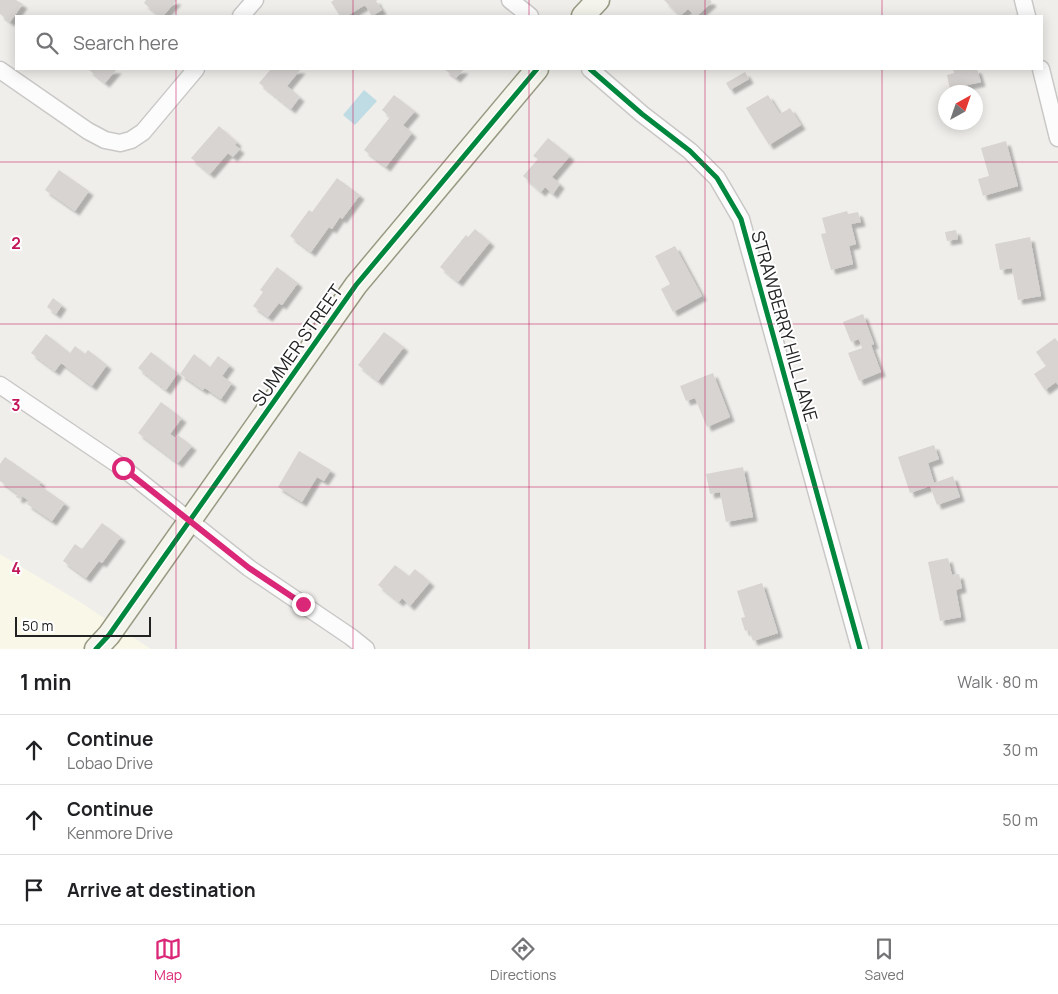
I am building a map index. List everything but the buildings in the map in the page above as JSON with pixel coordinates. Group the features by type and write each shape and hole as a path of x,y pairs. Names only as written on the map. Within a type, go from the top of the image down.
{"street":[{"path":"242,15 255,0"},
{"path":"510,0 529,15"},
{"path":"583,15 598,0"},
{"path":"1023,0 1028,15"},
{"path":"0,70 88,131 106,140 120,143 131,140 143,132 195,70"},
{"name":"SUMMER STREET","path":"96,649 109,635 356,285 536,70"},
{"name":"STRAWBERRY HILL LANE","path":"591,70 642,114 690,151 718,178 741,219 860,649"},
{"path":"1041,70 1058,138"},
{"path":"0,385 123,468 249,568 366,649"}],"shaded area":[{"path":"0,554 77,600 151,649 0,649"}],"water":[{"path":"364,90 377,101 355,125 343,115"}],"cycle path":[{"path":"96,649 109,635 356,285 536,70"},
{"path":"591,70 642,114 690,151 717,178 741,219 860,649"}],"route":[{"path":"123,468 249,568 303,604"}]}
